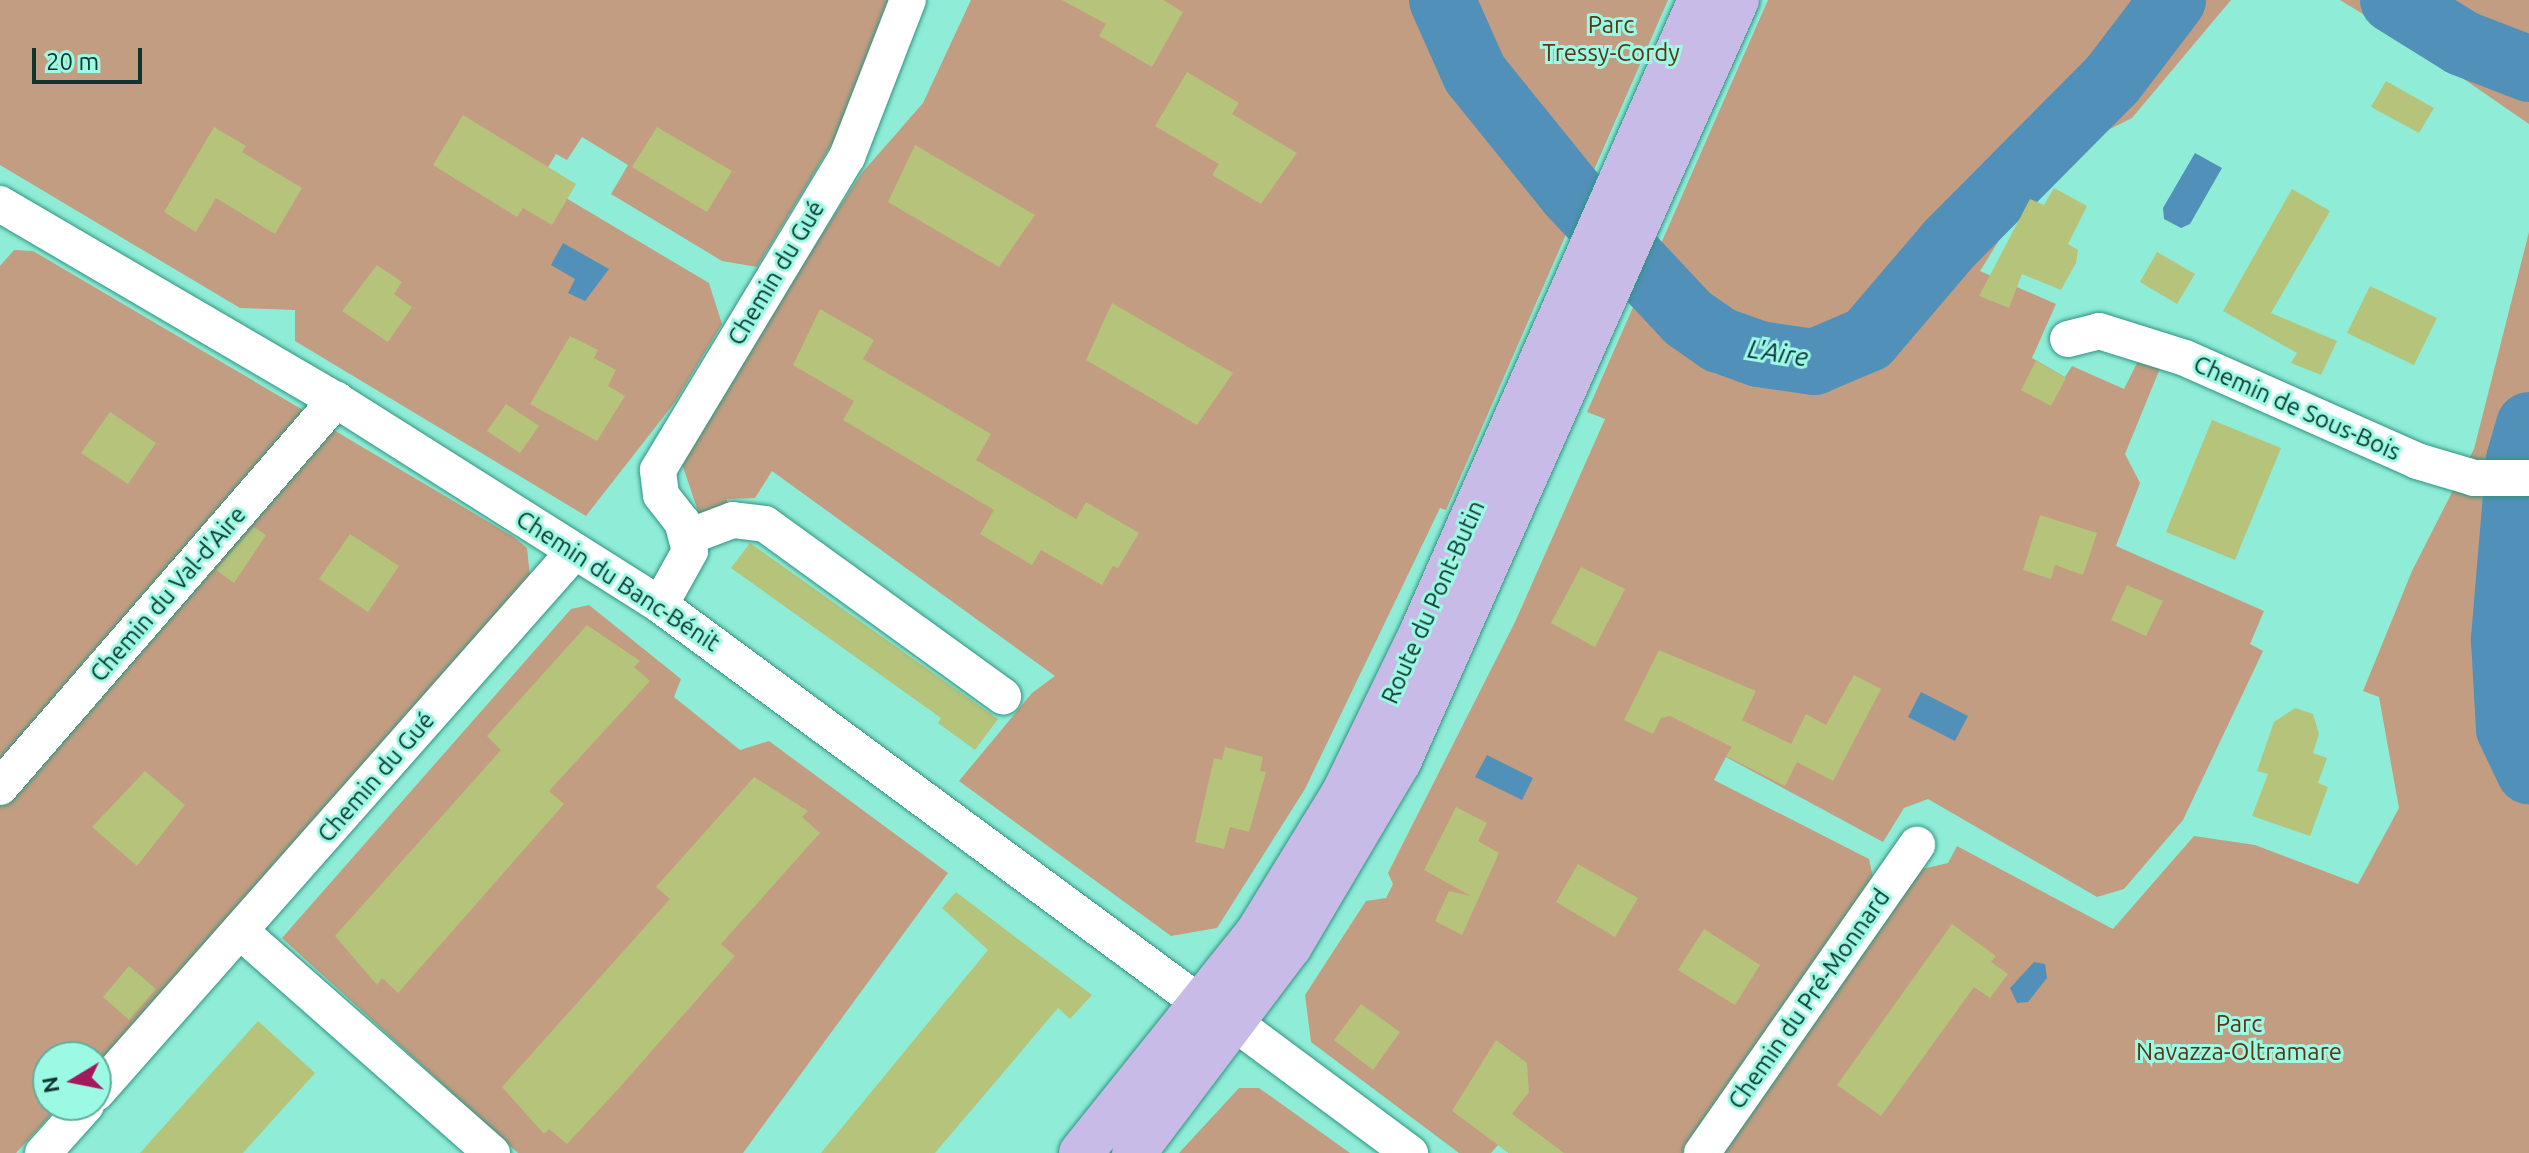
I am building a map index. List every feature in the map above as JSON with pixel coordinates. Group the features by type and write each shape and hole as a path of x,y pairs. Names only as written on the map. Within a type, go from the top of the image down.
{"main road":[{"name":"Route du Pont-Butin","path":"1081,1153 1220,1015 1352,851 1700,0"},
{"name":"Route du Pont-Butin","path":"1438,636 1737,0"},
{"name":"Route du Pont-Butin","path":"1134,1153 1220,1015"}],"street":[{"name":"Chemin du Gué","path":"688,537 661,495 658,470 847,157 908,0"},
{"name":"Chemin du Banc-Bénit","path":"0,204 336,400 660,605 1220,1015"},
{"name":"Chemin de Sous-Bois","path":"2068,339 2099,331 2185,358 2382,446 2474,478 2529,478"},
{"name":"Chemin du Val-d'Aire","path":"0,787 336,400"},
{"path":"660,605 687,562 688,537 733,520 765,524 1003,696"},
{"name":"Chemin du Gué","path":"112,1075 575,551"},
{"name":"Chemin du Pré-Monnard","path":"1702,1153 1917,845"},
{"path":"240,931 492,1153"},
{"path":"1220,1015 1410,1153"},
{"path":"43,1153 72,1121"}],"green space":[{"path":"0,0 891,0 842,127 757,267 722,261 611,194 628,165 582,137 567,160 556,154 539,182 709,283 722,324 675,402 586,516 295,341 295,310 240,308 0,165"},
{"name":"Parc Tressy-Cordy","path":"971,0 1668,0 1446,510 1440,508 1305,789 1217,928 1171,936 959,781 1032,693 1055,676 772,471 755,498 727,499 728,516 699,514 679,455 861,174 923,103"},
{"path":"1768,0 2231,0 2132,118 2050,159 1980,271 2056,304 2032,358 2065,377 2072,366 2124,389 2141,355 2161,366 2125,454 2140,483 2116,546 2264,611 2250,644 2263,651 2183,820 2124,889 2097,897 1928,799 1904,808 1883,842 1726,757 1714,780 1869,859 1874,882 1683,1153 1509,1153 1498,1145 1491,1153 1459,1153 1311,1042 1305,995 1366,901 1386,898 1393,884 1388,873 1515,622 1605,419 1587,412"},
{"path":"2340,0 2529,0 2529,124 2423,51"},
{"name":"Parc Navazza-Oltramare","path":"2529,232 2529,1153 1723,1153 1922,869 1948,863 1957,846 2113,929 2194,836 2255,845 2358,884 2399,808 2379,697 2363,691 2412,571 2474,449"},
{"path":"14,250 33,251 308,413 0,769 0,266"},
{"path":"327,426 514,537 527,548 530,577 112,1048 112,1041 32,1041 32,1121 45,1121 16,1153 0,1153 0,800"},
{"path":"589,605 681,679 674,697 740,750 769,741 948,873 743,1153 518,1153 282,938 571,609"},
{"path":"1239,1088 1259,1088 1350,1153 1179,1153"}],"water":[{"path":"2195,153 2222,168 2190,224 2181,228 2164,219 2163,208"},
{"path":"563,243 609,269 585,301 568,293 575,279 551,265"},
{"path":"1921,692 1968,716 1955,741 1908,717"},
{"path":"1487,755 1533,778 1522,800 1475,777"},
{"path":"2034,962 2045,964 2047,978 2028,1002 2017,1003 2010,988"}],"building":[{"path":"1062,0 1163,0 1183,12 1152,67 1099,36 1106,24"},
{"path":"1187,72 1239,103 1232,114 1297,153 1261,204 1212,175 1219,164 1155,126"},
{"path":"2386,81 2434,108 2419,133 2371,107"},
{"path":"463,115 576,184 552,225 523,208 517,217 433,165"},
{"path":"214,127 246,146 242,152 302,188 275,234 216,198 196,232 164,212"},
{"path":"657,127 732,171 707,212 632,167"},
{"path":"915,145 1035,215 999,267 888,202"},
{"path":"2054,188 2087,206 2068,244 2078,250 2076,263 2061,290 2022,274 2009,308 1979,296 2030,199 2044,205"},
{"path":"2292,189 2330,211 2271,313 2337,341 2321,375 2291,363 2297,353 2223,311"},
{"path":"2157,252 2195,274 2177,304 2140,282"},
{"path":"377,265 402,282 394,294 412,307 388,342 342,311"},
{"path":"2370,286 2437,318 2414,365 2347,333"},
{"path":"1112,303 1233,373 1197,425 1086,360"},
{"path":"820,309 874,340 863,359 991,434 976,460 1076,519 1086,502 1139,533 1118,568 1113,566 1102,585 1041,550 1032,565 980,534 994,510 843,420 854,401 793,365"},
{"path":"570,336 598,350 594,358 616,370 608,386 625,396 597,441 530,404"},
{"path":"2036,361 2066,378 2051,406 2021,390"},
{"path":"506,404 539,426 520,453 487,431"},
{"path":"110,412 156,443 128,484 81,453"},
{"path":"2212,420 2281,448 2235,560 2166,532"},
{"path":"2040,515 2097,533 2083,575 2055,565 2051,579 2023,570"},
{"path":"254,527 266,535 234,583 216,570"},
{"path":"350,534 399,566 368,612 319,579"},
{"path":"750,543 998,719 975,750 938,723 941,718 731,568"},
{"path":"1581,567 1625,589 1595,647 1551,623"},
{"path":"2127,585 2163,601 2146,636 2111,620"},
{"path":"587,625 640,661 634,667 650,681 549,791 564,804 398,993 382,978 377,985 335,936 501,750 487,736"},
{"path":"1659,650 1756,691 1742,720 1791,744 1806,714 1826,725 1854,675 1881,689 1833,781 1797,762 1785,786 1726,756 1732,747 1670,716 1661,718 1653,734 1624,720"},
{"path":"2295,708 2313,714 2319,734 2313,753 2327,758 2318,783 2328,787 2310,836 2252,816 2268,774 2257,771 2274,722"},
{"path":"1225,747 1263,757 1260,771 1266,772 1249,832 1230,827 1224,849 1195,842 1214,758 1222,760"},
{"path":"145,771 185,805 137,866 92,827"},
{"path":"754,777 808,811 802,817 820,833 721,944 735,956 621,1086 567,1144 549,1129 544,1134 502,1087 670,899 656,887"},
{"path":"1456,807 1487,823 1478,841 1499,853 1462,935 1435,921 1449,891 1471,896 1424,870"},
{"path":"1578,864 1638,898 1615,937 1556,902"},
{"path":"956,892 1092,995 1070,1019 1058,1008 935,1153 821,1153 988,950 942,908"},
{"path":"1952,924 1996,956 1991,962 2008,974 1990,998 1974,987 1881,1116 1837,1085"},
{"path":"1704,929 1760,965 1735,1005 1678,970"},
{"path":"129,966 156,989 129,1020 103,997"},
{"path":"1361,1004 1400,1032 1373,1070 1334,1040"},
{"path":"258,1021 315,1073 243,1153 140,1153"},
{"path":"1496,1040 1527,1063 1529,1092 1512,1114 1564,1153 1509,1153 1452,1111"}],"waterway":[{"name":"L'Aire","path":"1442,0 1475,74 1571,193 1688,318 1720,340 1759,354 1814,362 1868,339 1950,243 2112,80 2173,0"},
{"name":"L'Aire","path":"2393,0 2462,43 2529,69"},
{"name":"L'Aire","path":"2529,425 2519,460 2504,640 2509,729 2529,771"}]}
